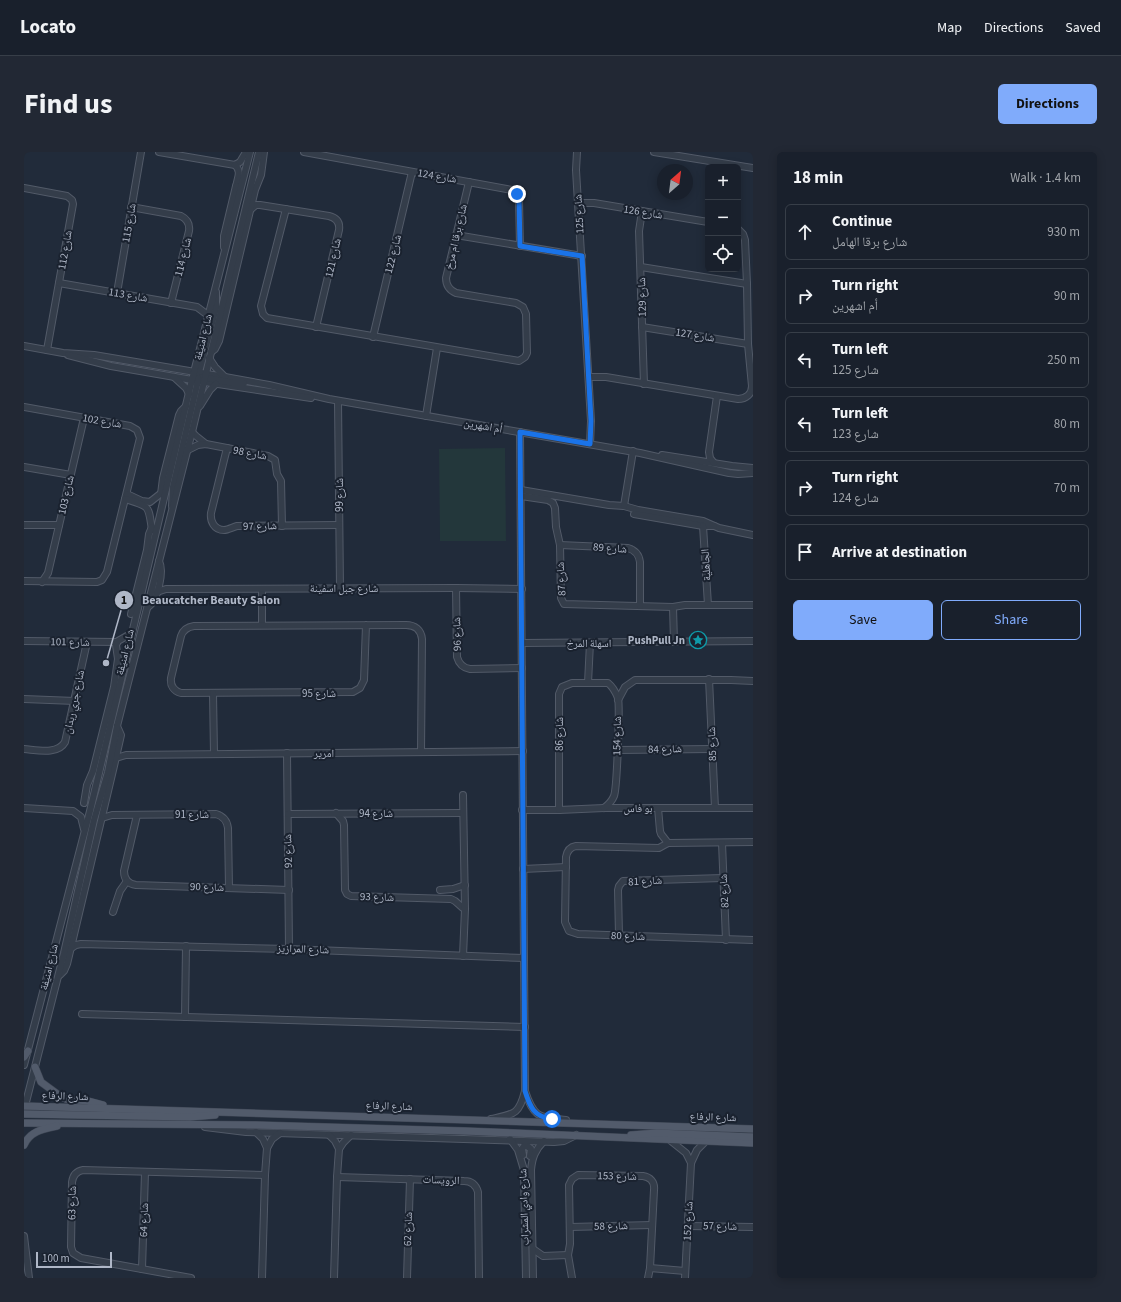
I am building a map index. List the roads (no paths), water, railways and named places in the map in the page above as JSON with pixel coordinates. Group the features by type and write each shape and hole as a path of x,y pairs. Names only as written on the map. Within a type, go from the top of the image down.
{"main road":[{"path":"35,1067 41,1082 60,1096 110,1108"},
{"name":"شارع الرفاع","path":"24,1107 110,1108 753,1129"},
{"path":"24,1114 190,1117 212,1116 233,1112"},
{"name":"شارع الرفاع","path":"24,1123 194,1124 465,1131 576,1135 671,1141 753,1143"},
{"path":"24,1145 30,1136 37,1131 68,1124"},
{"path":"619,1138 658,1133 753,1137"}],"street":[{"name":"شارع 115","path":"117,293 141,152"},
{"path":"159,152 235,165 239,169 239,173"},
{"path":"204,160 205,152"},
{"path":"235,165 239,163 246,152"},
{"name":"شارع امنيفة","path":"24,1107 73,927 94,820 107,777 117,726 198,409 199,377 212,301 250,152"},
{"name":"شارع امنيفة","path":"24,1065 85,832 120,679 189,394 210,355 248,213 255,166 259,152"},
{"path":"248,213 258,183 264,152"},
{"name":"شارع 124","path":"304,152 512,190 517,194 519,200 520,246"},
{"name":"شارع 125","path":"577,152 578,203 591,421 590,444"},
{"path":"658,152 753,168"},
{"path":"225,249 224,236 242,159"},
{"path":"255,166 258,183"},
{"name":"شارع 122","path":"373,337 412,172"},
{"name":"شارع برقا ام مرخ","path":"286,209 261,309 265,316 270,319 517,362 523,359 527,353 525,309 521,305 456,293 449,288 447,283 446,278 469,182"},
{"path":"236,186 240,196"},
{"name":"شارع 112","path":"24,188 65,195 71,198 73,202 48,350"},
{"path":"248,213 254,206 260,204 254,195"},
{"name":"شارع 126","path":"578,203 594,203 705,222"},
{"name":"شارع 121","path":"260,204 332,216 338,221 340,226 316,327"},
{"name":"شارع 114","path":"131,207 178,215 186,219 189,225 189,231 171,303"},
{"name":"شارع 129","path":"642,211 639,231 644,384"},
{"path":"589,377 602,376 717,396 741,399 746,398 750,394 752,386 748,344 745,240 741,232"},
{"path":"456,235 582,256"},
{"path":"641,267 747,284"},
{"name":"شارع 113","path":"60,283 197,307 209,316"},
{"path":"173,509 171,498 172,487 216,308 217,300 215,287"},
{"path":"197,307 212,301"},
{"name":"شارع 127","path":"642,327 748,344"},
{"path":"24,346 63,353 88,361 174,377 199,377"},
{"path":"426,416 436,348"},
{"name":"شارع امنيفة","path":"63,353 86,354 199,377"},
{"path":"210,355 215,367 225,376"},
{"path":"134,369 151,368 237,383 249,381"},
{"name":"أم اشهرين","path":"199,377 225,376 326,399 633,452 753,468"},
{"path":"174,377 186,388 189,394"},
{"name":"أم اشهرين","path":"199,377 216,384 294,396 326,399"},
{"path":"198,409 210,390 216,384"},
{"path":"714,462 710,458 709,452 717,396"},
{"name":"شارع 99","path":"338,401 340,588"},
{"path":"161,494 163,478 179,415 182,409 186,406"},
{"name":"شارع 102","path":"24,408 130,426 135,428 139,433 140,441 105,578 96,582 24,581"},
{"name":"شارع 103","path":"42,582 48,573 84,418"},
{"name":"شارع 98","path":"192,432 206,444"},
{"path":"484,1120 509,1116 516,1112 522,1105 525,1091 520,432"},
{"name":"شارع 98","path":"188,450 198,445 206,444 268,456 275,460 277,474 281,481 282,526"},
{"name":"شارع 97","path":"227,448 210,517 213,524 219,529 224,530 237,526 339,525"},
{"path":"624,506 633,452"},
{"path":"701,460 709,452"},
{"name":"أم اشهرين","path":"640,453 728,473 753,473"},
{"path":"24,467 71,476"},
{"path":"126,497 150,502 166,489"},
{"path":"521,493 624,506 638,510 703,521 715,526 753,535"},
{"name":"شارع 87","path":"521,493 548,500 553,503 556,508 556,531 560,545 561,598 564,604 673,607 683,605 753,606"},
{"path":"126,497 145,506 151,515 155,539"},
{"path":"634,514 703,526 715,526"},
{"path":"24,524 59,525"},
{"name":"الجاهلية","path":"703,526 708,605"},
{"path":"131,614 147,550 149,534 152,527"},
{"name":"شارع 89","path":"560,545 628,548 634,550 640,559 640,606"},
{"path":"148,607 153,603 157,592 162,570 159,561"},
{"path":"48,573 54,582"},
{"path":"159,583 166,589"},
{"name":"شارع 96","path":"456,588 457,657 460,665 470,669 522,668"},
{"name":"شارع جبل اسفينة","path":"157,592 166,589 522,589"},
{"path":"262,589 262,625"},
{"path":"673,607 674,642"},
{"name":"شارع 95","path":"366,625 364,680 360,688 353,692 213,694 181,693 172,687 171,678 181,636 183,631 188,627 409,624 417,628 421,633 422,639 421,752"},
{"path":"84,803 87,785 92,774 114,686 118,656 115,647 117,642 132,633"},
{"name":"شارع 101","path":"24,641 117,642"},
{"name":"اسهلة المرخ","path":"522,643 753,641"},
{"name":"شارع جري ربدان","path":"24,749 54,750 64,745 67,738 87,642"},
{"path":"588,683 590,643"},
{"path":"117,665 120,679"},
{"path":"618,700 625,687 635,680 709,679 753,682"},
{"name":"شارع 85","path":"709,679 711,749 715,808"},
{"name":"شارع 86","path":"559,810 559,691 562,687 569,683 605,682 612,687 618,700"},
{"path":"213,694 214,754"},
{"path":"24,700 75,701"},
{"name":"شارع 154","path":"604,808 615,794 618,750 618,700"},
{"path":"58,978 66,966 73,937 73,927 104,810 121,735 117,726"},
{"path":"118,748 120,752 126,754"},
{"name":"شارع 84","path":"618,750 711,749"},
{"name":"امرير","path":"116,758 126,754 523,751"},
{"name":"شارع 92","path":"287,753 289,949"},
{"path":"107,777 114,766"},
{"path":"73,811 84,803 94,790"},
{"path":"463,795 465,885 463,956"},
{"path":"24,808 73,811 81,817 85,832"},
{"name":"بو فاس","path":"522,810 604,808 753,808"},
{"path":"658,808 661,834 668,843"},
{"path":"104,810 112,815"},
{"name":"شارع 93","path":"336,813 337,816 343,821 344,825 344,890 347,894 351,896 452,899 465,909"},
{"name":"شارع 94","path":"288,814 463,813"},
{"name":"شارع 91","path":"102,818 112,815 216,814 227,822 229,888"},
{"path":"113,912 120,891 127,881 124,876 124,871 137,815"},
{"name":"شارع 82","path":"722,842 726,940"},
{"name":"شارع 80","path":"753,842 668,843 659,848 574,846 567,852 565,922 569,931 578,934 753,940"},
{"path":"523,869 566,867"},
{"name":"شارع 81","path":"619,935 618,890 623,881 723,878"},
{"name":"شارع 90","path":"127,881 136,885 289,890"},
{"path":"440,890 453,889 465,885"},
{"path":"73,937 81,944"},
{"name":"شارع المرازيز","path":"70,949 81,944 186,946 524,958"},
{"path":"185,1017 186,946"},
{"path":"82,1014 525,1027"},
{"path":"525,1091 531,1108 540,1116 580,1123"},
{"name":"شارع الرفاع","path":"194,1124 225,1130 329,1135 544,1141 564,1140 576,1135"},
{"path":"256,1132 263,1139 268,1148"},
{"path":"262,1278 265,1175 268,1148 272,1139 280,1133"},
{"path":"329,1135 335,1141 339,1149"},
{"path":"334,1278 339,1149 351,1135"},
{"name":"شارع وادي المشراب","path":"510,1140 518,1150 524,1170 526,1278"},
{"name":"شارع وادي المشراب","path":"533,1278 531,1170 532,1158 544,1141"},
{"path":"671,1141 686,1153 691,1164"},
{"name":"شارع 152","path":"685,1275 691,1164 697,1150 706,1142"},
{"path":"524,1170 522,1149 524,1146 527,1146 530,1147 532,1151 529,1161 531,1170"},
{"name":"شارع 63","path":"191,1278 81,1258 73,1253 71,1247 73,1177 76,1173 83,1170 265,1175"},
{"name":"شارع 64","path":"142,1269 145,1172"},
{"name":"شارع 153","path":"572,1278 568,1255 570,1227 569,1183 578,1175 643,1176 651,1179 654,1187 650,1268 648,1278"},
{"name":"الرويسات","path":"337,1177 466,1181 472,1183 478,1192 479,1278"},
{"name":"شارع 62","path":"407,1278 410,1179"},
{"name":"شارع 58","path":"570,1227 652,1225"},
{"name":"شارع 57","path":"688,1226 753,1227"},
{"path":"24,1236 29,1278"},
{"path":"533,1249 543,1256 568,1255"},
{"path":"533,1266 543,1256"},
{"path":"650,1268 685,1275"}],"place":[{"name":"PushPull Jn","path":"698,640"},
{"name":"Beaucatcher Beauty Salon","path":"106,663"}]}
